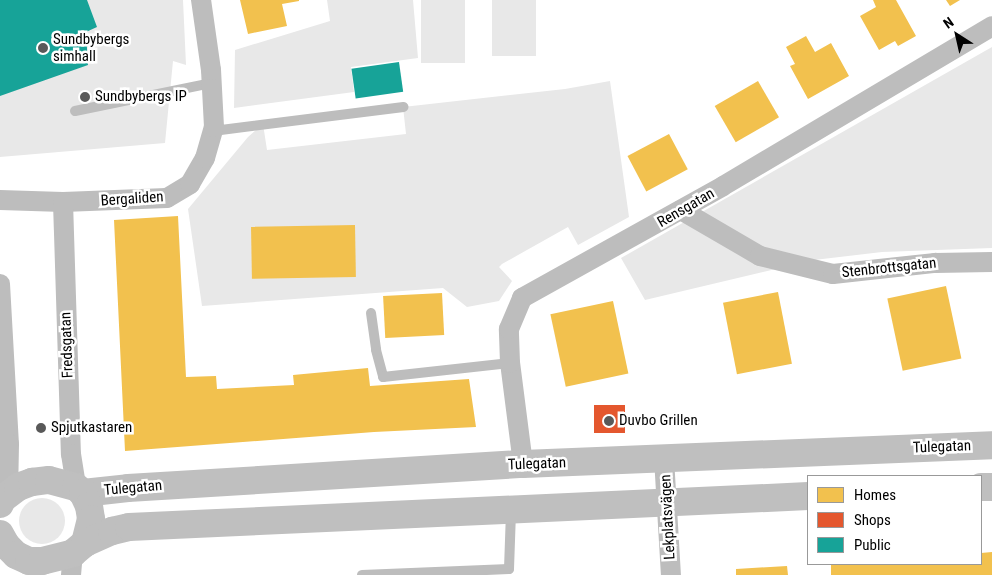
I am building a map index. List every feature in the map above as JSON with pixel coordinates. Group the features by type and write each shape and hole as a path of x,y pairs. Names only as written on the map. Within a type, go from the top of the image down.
{"street":[{"name":"Bergaliden","path":"0,200 62,202 168,198 190,184 205,158 213,131 212,83 201,0"},
{"name":"Rensgatan","path":"524,464 510,363 509,329 522,298 681,210 992,26"},
{"name":"Fredsgatan","path":"62,202 70,439 80,490"},
{"name":"Stenbrottsgatan","path":"681,210 760,256 833,274 935,263 992,262"},
{"path":"0,284 9,444 2,499"},
{"name":"Tulegatan","path":"2,499 32,482 49,480 80,490 524,464 992,445"},
{"name":"Lekplatsvägen","path":"664,458 671,575"},
{"name":"Tulegatan","path":"76,557 91,519 89,506 80,490"},
{"path":"9,551 30,561 76,557 112,531 129,527 807,496"}],"lane":[{"path":"75,111 212,83"},
{"path":"213,131 403,107"},
{"path":"371,313 383,377 510,363"},
{"path":"362,575 509,569 511,510"}],"shaded area":[{"name":"Sundbybergs IP","path":"0,0 183,0 186,65 173,61 165,143 0,157"},
{"path":"327,0 413,0 418,58 351,67 354,92 234,108 235,50 330,21"},
{"path":"421,0 465,0 465,63 421,63"},
{"path":"492,0 536,0 536,56 492,56"},
{"path":"992,47 992,248 882,252 814,260 645,300 621,258"},
{"path":"610,81 629,217 578,245 568,227 502,264 499,267 512,281 499,301 467,307 443,288 202,306 188,209 248,137 263,124 267,150 406,134 403,107 565,89"},
{"path":"37,498 47,498 61,508 65,521 61,534 55,540 47,544 37,544 23,534 19,526 19,516 29,502"}],"building: Homes":[{"path":"240,0 299,1 282,4 287,26 248,34"},
{"path":"873,0 896,0 916,36 898,46 895,41 879,50 860,16 876,7"},
{"path":"946,0 960,0 950,6"},
{"path":"806,36 815,52 831,43 849,76 808,99 790,66 795,64 786,47"},
{"path":"758,81 779,117 736,142 715,106"},
{"path":"669,134 688,169 646,191 628,156"},
{"path":"178,216 186,377 216,376 217,389 294,385 293,375 368,368 370,386 469,379 476,427 374,432 125,451 114,220"},
{"path":"355,225 356,277 252,279 251,227"},
{"path":"946,286 961,358 903,371 887,298"},
{"path":"778,292 792,364 737,374 723,303"},
{"path":"442,293 444,335 385,338 383,296"},
{"path":"613,301 628,373 566,387 550,314"},
{"path":"992,552 992,575 831,575 831,565 982,565 982,553"},
{"path":"787,566 788,575 736,575 736,569"}],"building: Shops":[{"path":"594,405 625,405 625,433 594,433"}],"building: Public":[{"name":"Sundbybergs simhall","path":"0,0 87,0 97,27 86,32 88,65 0,96"},
{"path":"399,62 403,92 356,98 351,69"}],"place":[{"name":"Sundbybergs simhall","path":"43,48"},
{"name":"Sundbybergs IP","path":"85,97"},
{"name":"Duvbo Grillen","path":"609,421"},
{"name":"Spjutkastaren","path":"41,428"}]}
